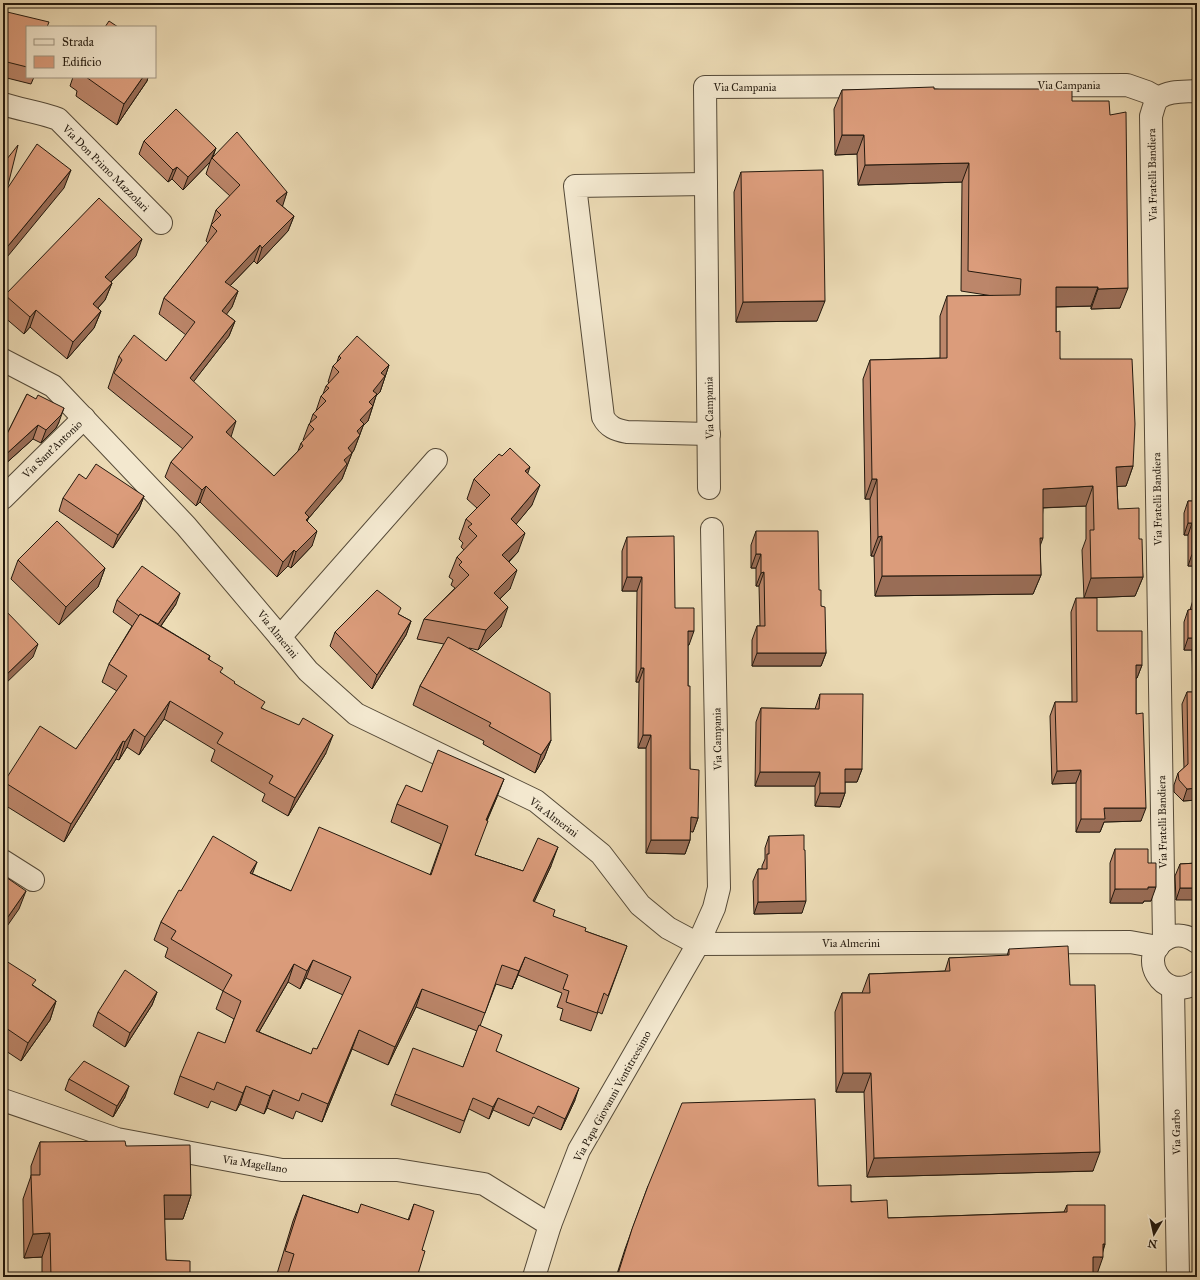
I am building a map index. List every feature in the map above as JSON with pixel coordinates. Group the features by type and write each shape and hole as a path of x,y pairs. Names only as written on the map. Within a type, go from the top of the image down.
{"street":[{"name":"Via Campania","path":"709,488 705,87 1127,85 1147,92 1158,98"},
{"path":"1158,98 1172,92 1197,91"},
{"name":"Via Fratelli Bandiera","path":"1158,98 1151,116 1161,944"},
{"name":"Via Don Primo Mazzolari","path":"3,104 58,119 161,223"},
{"path":"706,184 575,186 603,417 606,423 618,430 627,432 709,434"},
{"name":"Via Almerini","path":"3,360 53,386 186,526 308,671 356,714 536,801 601,854 640,905 668,928 698,944 1130,942 1161,944"},
{"name":"Via Sant'Antonio","path":"3,498 84,418"},
{"path":"280,637 436,460"},
{"name":"Via Campania","path":"698,944 714,908 719,888 712,529"},
{"path":"3,861 33,880"},
{"path":"1197,942 1181,935 1172,936 1161,944 1154,955 1153,963 1155,971 1162,982 1173,988 1182,988 1197,982"},
{"name":"Via Papa Giovanni Ventitreesimo","path":"534,1277 550,1225 579,1150 698,944"},
{"name":"Via Garbo","path":"1173,988 1178,1277"},
{"name":"Via Magellano","path":"3,1100 117,1139 282,1170 397,1170 484,1184 550,1225"}],"building":[{"path":"3,11 49,22 47,26 26,26 26,67 3,61"},
{"path":"109,21 116,26 106,26"},
{"path":"87,78 142,78 124,104"},
{"path":"934,87 934,89 1072,89 1072,101 1109,101 1110,115 1126,112 1128,288 1098,289 1098,287 1056,287 1056,332 1060,331 1060,359 1132,359 1135,424 1133,466 1116,467 1118,509 1139,508 1139,539 1142,539 1143,577 1091,578 1090,530 1094,530 1093,486 1043,489 1043,538 1040,538 1041,575 882,576 882,536 878,537 877,479 872,479 870,360 947,358 947,296 1020,295 1021,279 968,271 969,163 865,165 864,135 842,135 842,90"},
{"path":"176,109 216,148 188,177 177,167 173,170 144,141"},
{"path":"237,132 287,192 276,201 294,216 262,248 260,245 225,282 238,291 222,311 235,321 190,378 236,421 226,432 274,476 303,446 301,443 314,429 309,424 317,417 313,414 326,401 321,396 329,388 326,386 339,372 333,366 341,358 339,356 357,336 389,365 381,373 385,376 373,391 377,394 369,402 373,406 360,420 364,424 357,431 360,435 348,448 352,453 344,460 347,464 305,513 309,517 306,520 317,531 296,552 294,550 283,562 206,486 202,490 171,462 193,437 114,373 122,360 119,356 134,335 166,361 195,322 164,298 217,231 211,225 221,215 216,210 240,185 212,158"},
{"path":"37,144 71,170 3,252 3,164 18,145 7,189"},
{"path":"823,170 825,301 743,302 741,172"},
{"path":"99,198 142,239 105,277 112,283 93,304 101,311 73,342 36,310 30,317 5,295"},
{"path":"27,394 36,399 38,395 64,408 61,415 46,430 38,425 3,457 3,430 7,434"},
{"path":"510,448 530,467 525,471 540,485 511,519 525,533 502,555 517,570 494,593 508,607 486,630 424,619 469,575 459,565 462,562 457,557 477,536 468,527 472,524 466,519 490,495 474,479 499,454 502,456"},
{"path":"96,464 144,496 118,535 63,498 79,474 86,479"},
{"path":"1188,501 1197,501 1197,554 1192,554 1192,523 1188,523"},
{"path":"57,521 105,568 66,607 18,560"},
{"path":"756,531 818,531 819,590 821,590 821,606 825,607 826,653 757,653 757,626 765,626 764,572 761,573 761,554 756,554"},
{"path":"674,536 675,608 694,608 694,631 688,631 688,686 690,686 690,769 699,770 698,818 691,817 690,840 651,840 651,735 643,735 644,668 641,668 642,577 627,577 627,537"},
{"path":"142,566 180,593 158,624 140,614 139,616 117,600"},
{"path":"377,590 401,608 398,614 411,621 377,675 335,632"},
{"path":"1076,598 1097,598 1097,631 1142,631 1142,665 1136,665 1136,714 1143,713 1146,808 1104,808 1105,819 1081,819 1081,770 1057,771 1055,702 1077,702"},
{"path":"1193,600 1197,600 1197,688 1196,638 1188,638 1188,610 1193,609"},
{"path":"3,608 38,644 4,677 3,675"},
{"path":"140,614 210,656 208,659 223,668 220,672 235,682 234,683 265,702 261,708 299,725 303,718 333,735 295,798 269,783 273,776 217,743 223,733 170,701 145,737 134,729 125,742 123,741 71,824 4,782 40,726 76,749 127,676 109,664"},
{"path":"448,637 550,693 551,740 541,755 489,726 491,723 420,686"},
{"path":"1187,692 1197,692 1197,788 1187,789 1179,780 1178,773 1188,764"},
{"path":"820,694 863,694 862,769 845,769 845,793 820,793 820,772 760,772 761,708 819,709"},
{"path":"438,750 504,779 486,820 488,821 475,855 523,871 538,838 558,847 533,901 555,910 553,916 586,928 585,931 627,946 608,996 604,993 597,1013 566,1002 569,991 563,989 568,975 525,957 519,971 502,965 485,1013 422,989 395,1047 359,1030 328,1104 302,1093 299,1101 273,1090 270,1096 246,1086 243,1093 217,1082 214,1090 180,1076 198,1032 225,1043 241,1001 223,991 232,975 171,939 176,931 161,922 213,836 257,862 250,873 291,891 319,827 431,875 448,826 397,804 406,785 422,792","holes":["313,960 351,977 317,1049 313,1048 311,1054 256,1031 294,964 307,971"]},
{"path":"804,835 806,901 758,902 758,869 767,869 769,836"},
{"path":"1115,849 1148,849 1148,863 1156,863 1156,887 1148,887 1148,889 1115,889"},
{"path":"1197,863 1197,888 1180,888 1180,864"},
{"path":"3,875 26,891 3,924"},
{"path":"1068,946 1070,985 1095,985 1100,1152 874,1158 871,1073 843,1073 842,993 870,993 869,974 950,971 949,958 1009,955 1009,949"},
{"path":"3,959 36,980 32,985 56,1001 28,1043 3,1026"},
{"path":"125,970 157,992 130,1033 98,1012"},
{"path":"479,1025 502,1035 496,1051 579,1088 565,1119 538,1106 534,1114 498,1098 493,1107 473,1098 464,1121 395,1094 413,1048 463,1067"},
{"path":"84,1061 129,1086 117,1106 69,1079"},
{"path":"815,1099 818,1186 851,1185 851,1202 887,1200 888,1218 1067,1212 1067,1205 1105,1205 1105,1244 1103,1244 1103,1257 1093,1257 1093,1277 617,1277 632,1229 648,1186 682,1103"},
{"path":"125,1141 126,1146 190,1145 191,1195 164,1195 166,1260 190,1261 190,1277 51,1277 50,1233 33,1234 31,1175 40,1175 40,1142"},
{"path":"303,1195 358,1213 361,1204 409,1220 414,1204 434,1211 422,1250 425,1251 417,1277 287,1277 294,1254 285,1251"}]}
